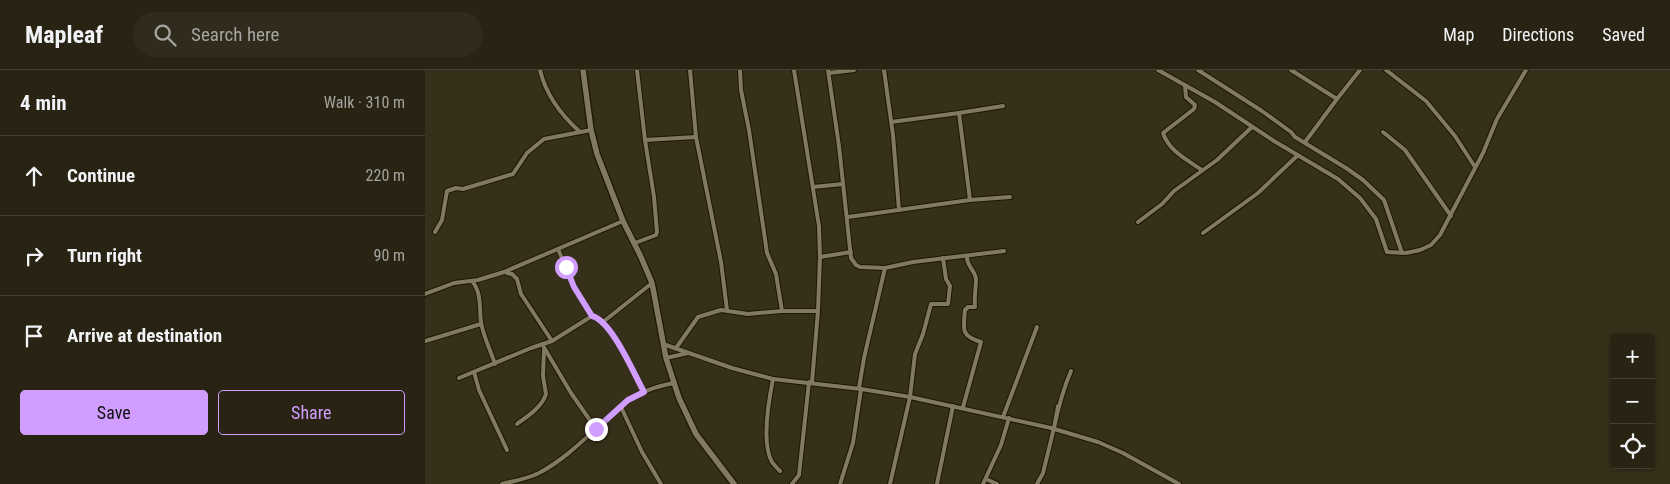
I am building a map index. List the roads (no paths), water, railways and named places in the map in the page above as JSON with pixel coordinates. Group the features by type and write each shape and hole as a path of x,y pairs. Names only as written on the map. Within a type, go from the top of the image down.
{"street":[{"path":"540,70 551,99 570,123 581,132"},
{"path":"583,70 591,130 597,154 623,221 635,243 652,283 666,358 684,411 696,434 734,484"},
{"path":"635,243 656,235 657,232 637,70"},
{"path":"691,70 696,137 721,262 727,310"},
{"path":"740,70 741,90 749,130 767,253 776,274 781,311"},
{"path":"792,484 800,471 811,382 818,311 820,257 819,220 794,70"},
{"path":"854,70 828,72 851,252 854,262 860,267 885,268 943,258 1004,252"},
{"path":"884,70 899,210"},
{"path":"1158,70 1232,112 1297,156 1338,179 1360,198 1377,219 1387,252 1402,253 1427,248 1440,234 1451,216 1497,119 1526,70"},
{"path":"1198,70 1363,180 1384,200 1402,253"},
{"path":"1291,70 1337,99"},
{"path":"1305,142 1360,70"},
{"path":"1386,70 1426,101 1455,136 1475,167"},
{"path":"1185,85 1186,97 1195,105 1194,110 1163,133 1166,142 1174,150 1202,170"},
{"path":"891,122 1003,106"},
{"path":"959,113 970,200"},
{"path":"1138,222 1162,204 1174,191 1223,154 1253,127"},
{"path":"435,232 441,220 447,191 456,188 463,189 513,174 527,153 544,139 591,130"},
{"path":"1383,132 1405,150 1451,216"},
{"path":"645,140 696,137"},
{"path":"1203,233 1258,193 1266,183 1279,174 1297,156"},
{"path":"813,186 843,184"},
{"path":"848,217 970,200 1009,197"},
{"path":"425,294 440,287 504,272 623,221"},
{"path":"558,249 574,287 592,316 597,317 603,322 619,345 644,392"},
{"path":"820,257 851,252"},
{"path":"963,407 981,342 967,338 965,334 965,310 969,307 975,307 974,290 976,278 967,261 967,256"},
{"path":"889,484 910,397 916,347 923,334 931,304 948,304 950,286 943,258"},
{"path":"840,484 853,443 864,358 885,268"},
{"path":"504,272 512,274 517,279 521,294 551,341"},
{"path":"472,281 476,285 479,299 481,324 495,364"},
{"path":"603,322 652,283"},
{"path":"676,348 700,316 721,310 748,314 781,311 818,311"},
{"path":"459,378 551,341 592,316"},
{"path":"425,341 481,324"},
{"path":"1003,417 1037,328"},
{"path":"542,344 571,393 596,429"},
{"path":"663,344 732,368 773,379 860,388 963,407 1054,428 1098,442 1116,450 1179,484"},
{"path":"517,424 541,404 545,398 543,362 545,350"},
{"path":"666,358 688,353"},
{"path":"1037,484 1043,473 1058,406 1071,371"},
{"path":"475,372 479,390 507,450"},
{"path":"773,379 767,408 767,444 772,463 780,471"},
{"path":"502,484 525,478 544,470 596,429 628,400 644,392 674,382"},
{"path":"937,484 953,406"},
{"path":"621,407 642,452 661,484"},
{"path":"983,484 1001,445 1009,418"},
{"path":"986,479 997,484"}]}
